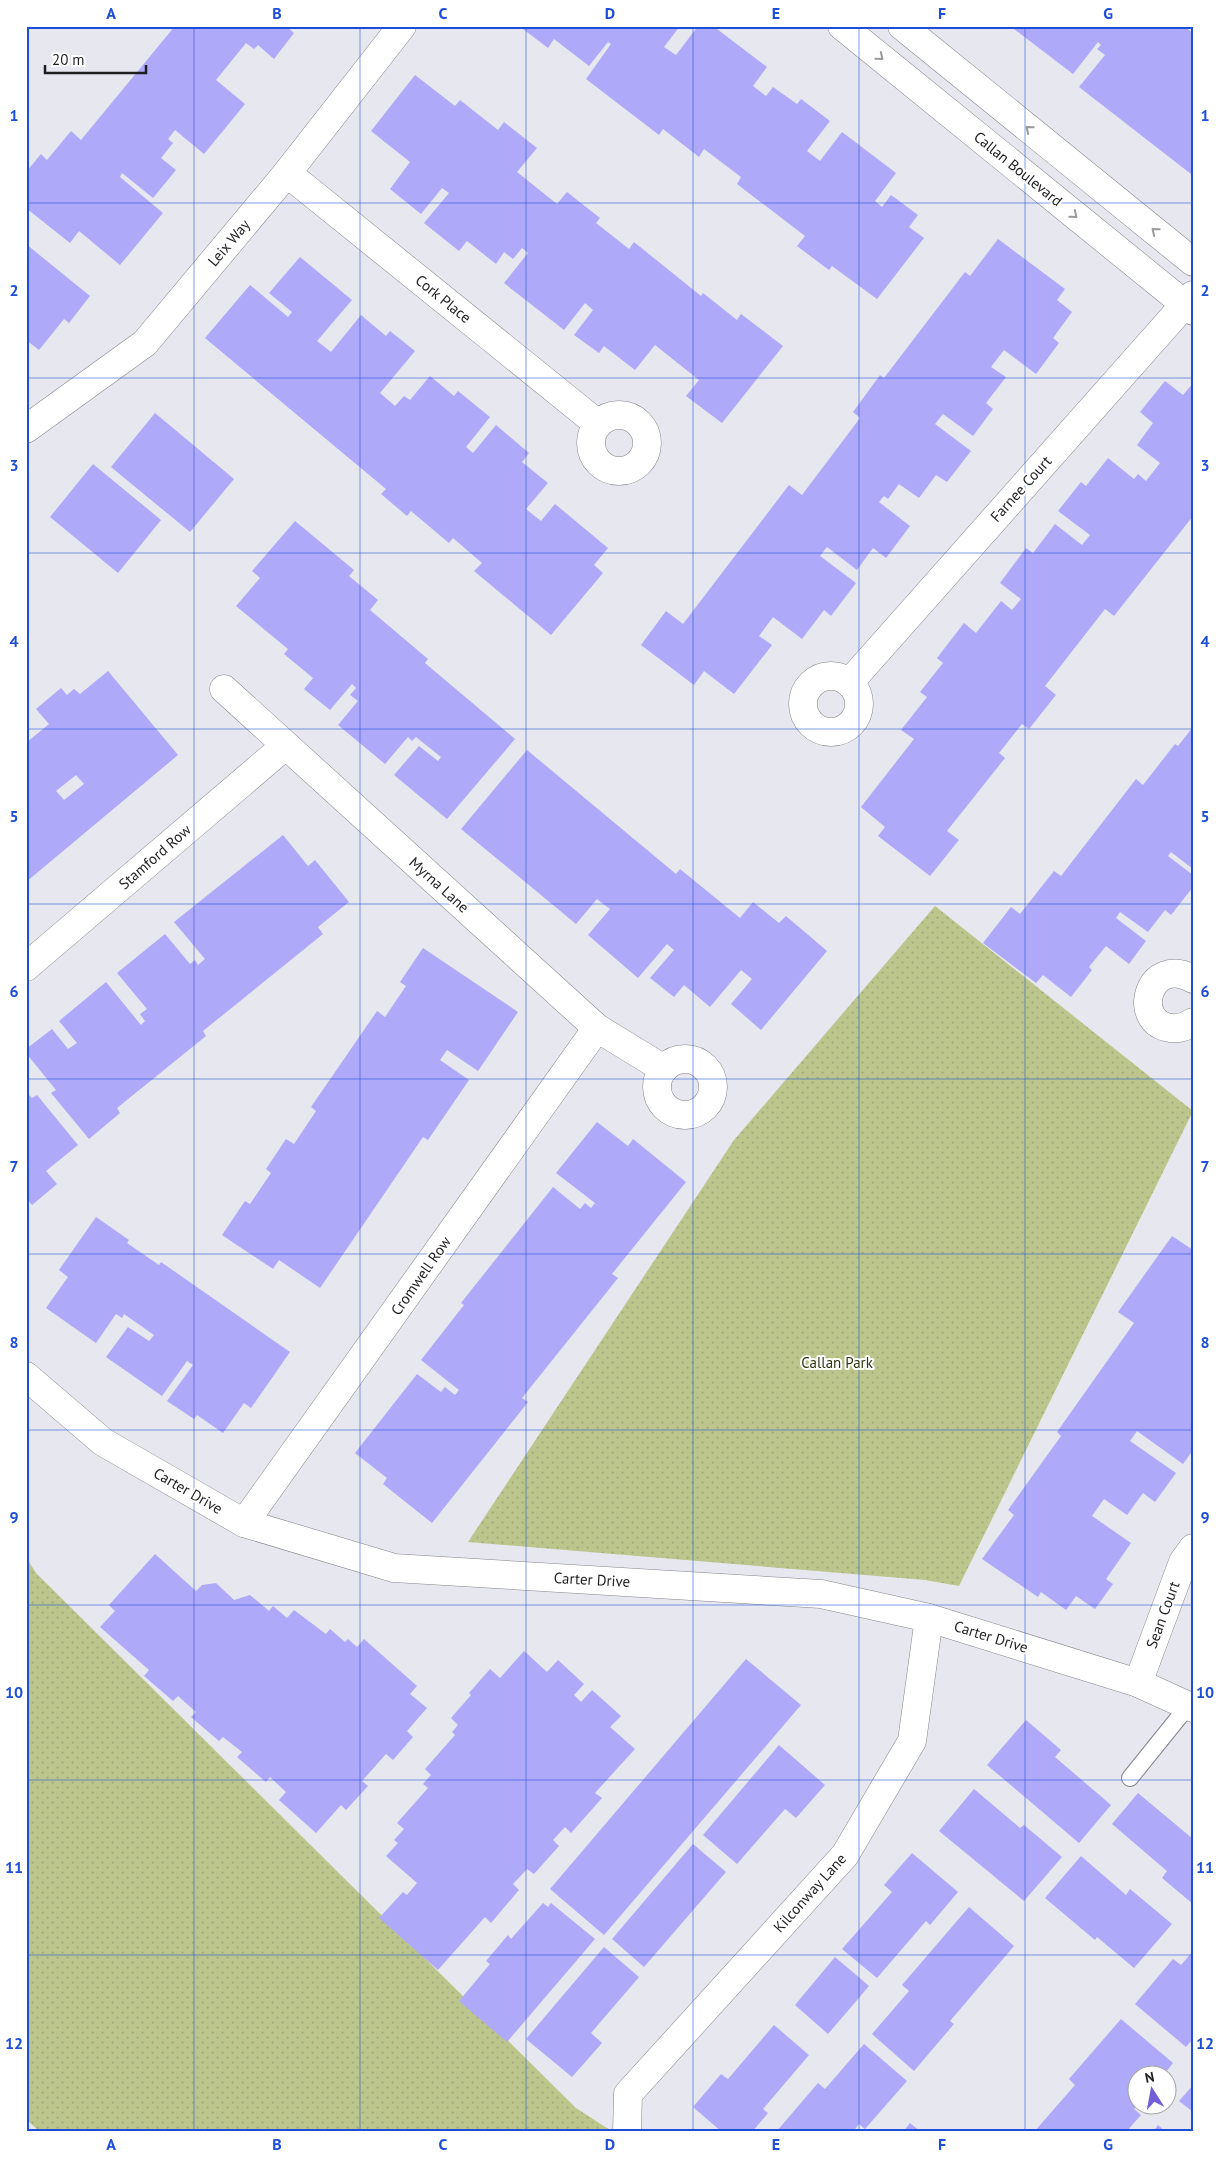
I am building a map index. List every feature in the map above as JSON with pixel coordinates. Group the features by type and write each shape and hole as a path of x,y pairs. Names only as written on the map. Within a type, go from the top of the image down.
{"street":[{"name":"Leix Way","path":"26,429 145,343 287,173 402,26"},
{"name":"Callan Boulevard","path":"842,26 1190,304"},
{"path":"902,26 1193,262"},
{"name":"Cork Place","path":"287,173 598,424"},
{"name":"Farnee Court","path":"849,683 1190,304"},
{"name":"Myrna Lane","path":"224,689 597,1028 664,1069"},
{"name":"Stamford Row","path":"26,967 285,746"},
{"path":"1193,978 1184,974 1173,973 1163,975 1151,987 1147,1003 1150,1013 1157,1022 1166,1027 1188,1026 1193,1022"},
{"name":"Cromwell Row","path":"244,1523 597,1028"},
{"name":"Carter Drive","path":"26,1376 103,1442 244,1523 394,1568 822,1594 929,1618 1138,1684 1191,1707"},
{"name":"Sean Court","path":"1138,1684 1183,1562 1193,1548"},
{"name":"Kilconway Lane","path":"627,2132 628,2094 845,1855 893,1774 912,1741 929,1618"}],"lane":[{"path":"1130,1778 1191,1707"}],"green space":[{"name":"Callan Park","path":"935,906 1193,1111 959,1586 925,1580 468,1542 734,1140"},
{"path":"26,1557 36,1573 576,2108 613,2132 40,2132 26,2119"}],"building":[{"path":"175,26 286,26 294,33 274,59 258,45 254,49 246,43 216,80 245,104 204,154 175,130 168,139 173,143 161,158 176,170 153,198 122,173 120,177 163,213 120,265 79,231 70,243 26,208 26,172 41,154 47,160 71,131 81,140"},
{"path":"519,26 680,26 664,47 676,55 698,26 713,26 767,67 753,86 766,96 773,87 797,104 801,99 830,121 807,151 820,161 842,132 896,173 875,201 882,207 891,195 918,215 909,227 924,238 877,299 832,266 829,270 797,246 805,236 737,184 741,177 704,149 699,157 663,129 659,135 586,79 611,44 608,42 589,66 554,39 548,48"},
{"path":"1010,26 1184,26 1193,33 1193,172 1191,174 1079,87 1105,55 1097,49 1101,45 1098,42 1073,74"},
{"path":"415,75 455,106 460,100 498,130 504,122 537,148 517,172 557,204 567,192 600,218 596,223 629,249 634,242 701,296 703,293 737,320 741,314 783,346 722,423 686,396 699,380 655,345 635,370 604,346 599,353 574,335 593,310 585,303 564,330 504,283 528,253 522,248 513,259 504,252 496,264 467,241 459,251 424,223 449,193 442,188 421,214 390,189 410,162 371,131"},
{"path":"998,239 1065,289 1057,300 1072,312 1053,338 1059,343 1036,374 1004,350 991,367 1006,377 986,403 993,409 973,436 943,414 935,424 971,451 947,482 936,475 919,498 899,484 888,499 884,496 879,502 910,526 886,558 873,548 857,570 827,547 820,556 856,583 831,616 824,610 802,639 773,617 759,636 772,645 734,694 704,671 694,685 641,645 666,611 683,624 789,485 802,495 860,418 853,412 880,375 884,378 965,272 970,276"},
{"path":"26,244 90,296 69,323 64,319 39,350 26,340"},
{"path":"300,257 352,300 317,341 331,352 361,315 386,336 390,331 415,351 380,393 395,406 404,396 410,400 430,376 454,396 458,391 490,417 466,447 473,453 496,425 529,453 522,462 548,483 526,509 541,521 555,504 608,548 594,565 603,573 551,635 474,571 482,563 453,538 449,543 411,511 407,516 381,494 386,489 205,338 250,285 288,317 292,312 269,293"},
{"path":"1165,381 1183,395 1193,383 1193,516 1114,616 1105,609 1045,686 1056,695 1029,729 1022,724 999,753 1005,758 947,831 959,840 930,876 878,836 885,827 861,807 914,739 901,730 927,697 920,692 943,663 937,658 964,623 976,633 1001,601 1012,610 1021,599 1000,583 1026,548 1033,553 1055,524 1082,545 1090,535 1058,511 1081,482 1086,486 1108,458 1134,479 1138,474 1146,481 1160,463 1137,445 1153,423 1140,412"},
{"path":"155,413 234,479 190,532 111,467"},
{"path":"93,464 161,520 118,573 50,517"},
{"path":"295,521 354,570 349,576 378,600 370,610 428,659 425,663 515,739 447,819 394,775 419,746 438,761 441,757 416,737 412,741 408,737 385,764 338,725 358,701 350,695 356,688 352,684 330,710 304,689 313,678 284,654 288,649 236,606 260,578 252,571"},
{"path":"108,671 178,755 26,882 26,743 49,724 36,709 61,688 67,695 74,689 80,694","holes":["76,775 84,784 64,800 56,791"]},
{"path":"1193,727 1193,869 1171,852 1168,856 1193,875 1193,887 1171,915 1165,910 1148,932 1120,912 1116,918 1146,941 1129,964 1106,946 1089,967 1092,970 1071,997 1043,975 1036,983 983,943 1011,907 1020,914 1054,871 1061,876 1136,779 1143,785 1175,744 1178,746"},
{"path":"527,750 676,874 680,869 740,918 753,902 779,923 786,916 827,951 761,1030 731,1004 752,979 741,970 710,1007 684,985 674,997 650,978 674,950 667,944 638,978 588,935 610,909 597,899 576,924 461,829"},
{"path":"283,835 308,866 315,860 349,902 318,927 323,934 203,1031 206,1036 117,1108 120,1113 89,1139 51,1093 56,1090 26,1053 26,1049 52,1029 68,1049 77,1043 59,1021 106,982 141,1025 145,1021 140,1014 147,1009 117,973 165,934 190,964 195,960 198,965 205,959 174,922"},
{"path":"423,948 518,1012 478,1071 447,1050 440,1060 469,1080 428,1140 423,1137 320,1288 279,1260 273,1269 222,1235 245,1201 250,1204 271,1173 266,1169 286,1139 294,1144 316,1111 311,1107 377,1011 385,1017 406,986 400,982"},
{"path":"26,1092 32,1098 37,1095 78,1145 46,1171 57,1184 32,1205 26,1198"},
{"path":"597,1122 628,1146 633,1139 686,1182 612,1274 618,1278 522,1398 528,1402 432,1523 383,1484 387,1478 355,1453 417,1374 441,1392 445,1387 455,1395 459,1390 421,1360 464,1305 461,1303 553,1187 580,1209 585,1203 591,1208 595,1203 556,1173"},
{"path":"96,1217 129,1240 127,1243 159,1265 161,1262 290,1352 251,1408 244,1403 223,1433 197,1415 194,1419 167,1401 193,1365 187,1361 162,1396 106,1357 128,1327 149,1341 154,1335 124,1314 122,1318 116,1314 96,1343 46,1308 68,1277 59,1270"},
{"path":"1172,1236 1193,1250 1193,1450 1183,1464 1137,1431 1130,1441 1176,1473 1155,1502 1143,1493 1127,1515 1104,1499 1092,1516 1131,1543 1106,1579 1113,1584 1095,1609 1076,1596 1066,1610 1041,1592 1038,1597 982,1559 1014,1515 1008,1510 1061,1436 1057,1432 1134,1323 1118,1312"},
{"path":"155,1554 196,1591 202,1585 216,1583 234,1600 250,1595 269,1611 273,1606 287,1618 294,1610 326,1634 330,1629 345,1642 348,1639 357,1647 364,1639 417,1686 410,1694 427,1708 407,1731 413,1737 393,1760 386,1754 362,1781 368,1786 346,1810 341,1805 316,1833 279,1800 286,1792 270,1777 266,1782 237,1757 242,1752 223,1737 219,1741 191,1717 196,1712 178,1696 173,1701 144,1676 149,1670 100,1627 115,1611 109,1605"},
{"path":"524,1651 547,1672 558,1660 584,1684 574,1695 581,1702 592,1690 621,1716 610,1727 635,1749 595,1793 602,1798 571,1833 565,1827 553,1840 559,1846 534,1874 527,1869 513,1884 519,1890 491,1923 485,1917 438,1970 379,1918 403,1892 407,1895 417,1883 386,1856 398,1843 394,1840 404,1829 397,1823 428,1788 423,1784 431,1775 425,1769 455,1735 452,1732 458,1725 451,1718 490,1669 500,1678"},
{"path":"746,1659 801,1705 604,1935 550,1889"},
{"path":"1026,1720 1061,1750 1055,1757 1111,1805 1079,1843 987,1765"},
{"path":"779,1745 825,1785 796,1818 785,1809 737,1864 703,1835"},
{"path":"974,1789 1020,1828 1024,1825 1062,1857 1024,1901 939,1831"},
{"path":"1138,1793 1193,1839 1193,1904 1162,1878 1167,1871 1112,1824"},
{"path":"693,1844 726,1872 644,1967 612,1939"},
{"path":"912,1853 958,1892 930,1925 926,1921 877,1978 842,1949 892,1892 884,1885"},
{"path":"1081,1856 1126,1895 1130,1889 1172,1924 1134,1968 1097,1937 1095,1940 1045,1898"},
{"path":"543,1903 548,1907 551,1903 595,1939 507,2042 459,2001 490,1964 486,1961 508,1935 511,1939"},
{"path":"969,1907 1014,1946 950,2021 954,2024 914,2071 872,2034 909,1991 902,1985"},
{"path":"604,1947 639,1977 591,2033 602,2043 572,2077 526,2039"},
{"path":"1193,1951 1193,2039 1186,2047 1135,2004 1173,1959 1181,1965"},
{"path":"835,1957 869,1986 828,2034 795,2005"},
{"path":"1121,2019 1173,2063 1171,2066 1126,2066 1126,2116 1140,2116 1126,2132 1034,2132 1075,2085 1069,2079"},
{"path":"774,2025 809,2055 763,2109 768,2113 752,2132 722,2132 693,2107 721,2074 728,2079"},
{"path":"864,2044 907,2081 865,2129 859,2124 853,2132 776,2132 818,2083 825,2089"},
{"path":"1193,2085 1193,2112 1179,2101"},
{"path":"910,2123 921,2132 903,2132"},
{"path":"1158,2125 1166,2132 1153,2132"}]}
